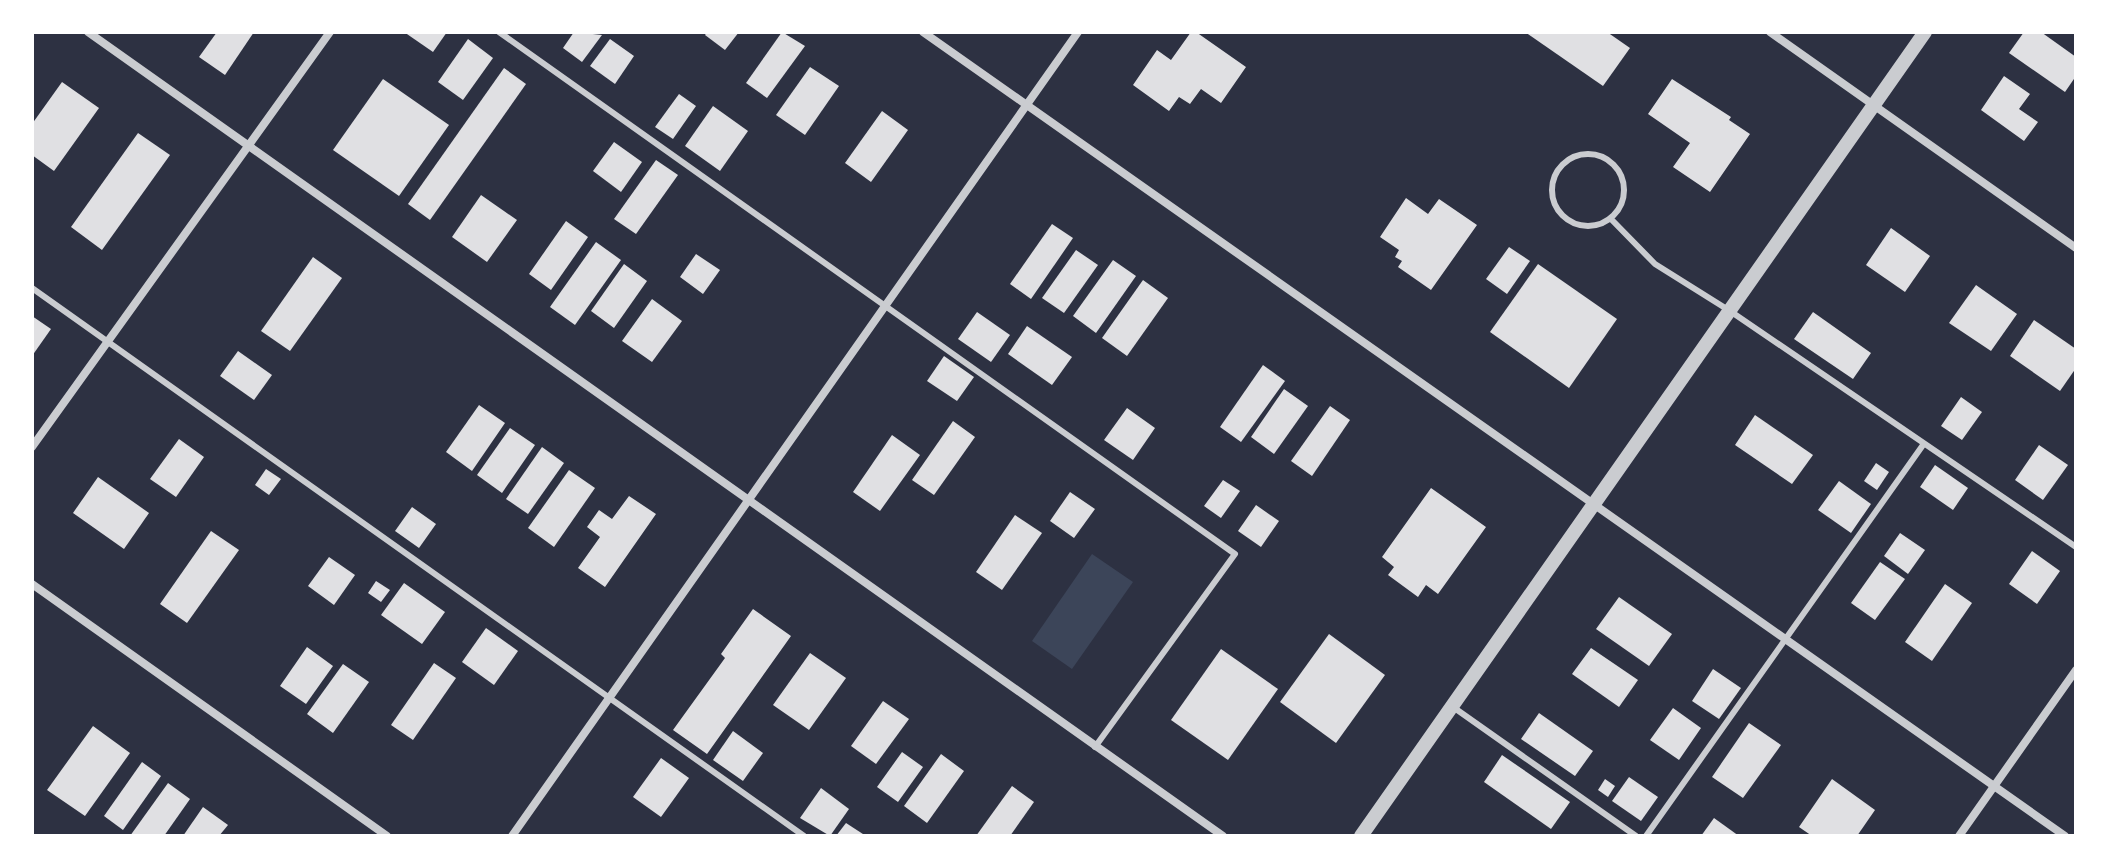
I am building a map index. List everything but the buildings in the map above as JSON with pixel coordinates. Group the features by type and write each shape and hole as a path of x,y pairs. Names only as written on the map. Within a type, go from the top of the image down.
{"street":[{"path":"88,32 1223,836"},
{"path":"32,447 330,32"},
{"path":"923,32 2065,836"},
{"path":"512,836 1078,32"},
{"path":"1770,32 2076,248"},
{"path":"1361,836 1925,32"},
{"path":"32,584 387,836"},
{"path":"1959,836 2076,670"}],"lane":[{"path":"499,32 1235,554 1095,747"},
{"path":"1590,154 1615,165 1623,179 1624,196 1611,219 1597,225 1582,226 1563,216 1554,204 1552,189 1555,174 1565,163 1578,155 1590,154"},
{"path":"1611,219 1655,264 1730,311 2076,547"},
{"path":"32,288 804,836"},
{"path":"1646,836 1923,445"},
{"path":"1453,707 1636,836"}],"shaded area":[{"path":"1092,554 1133,582 1072,669 1032,641"}]}
